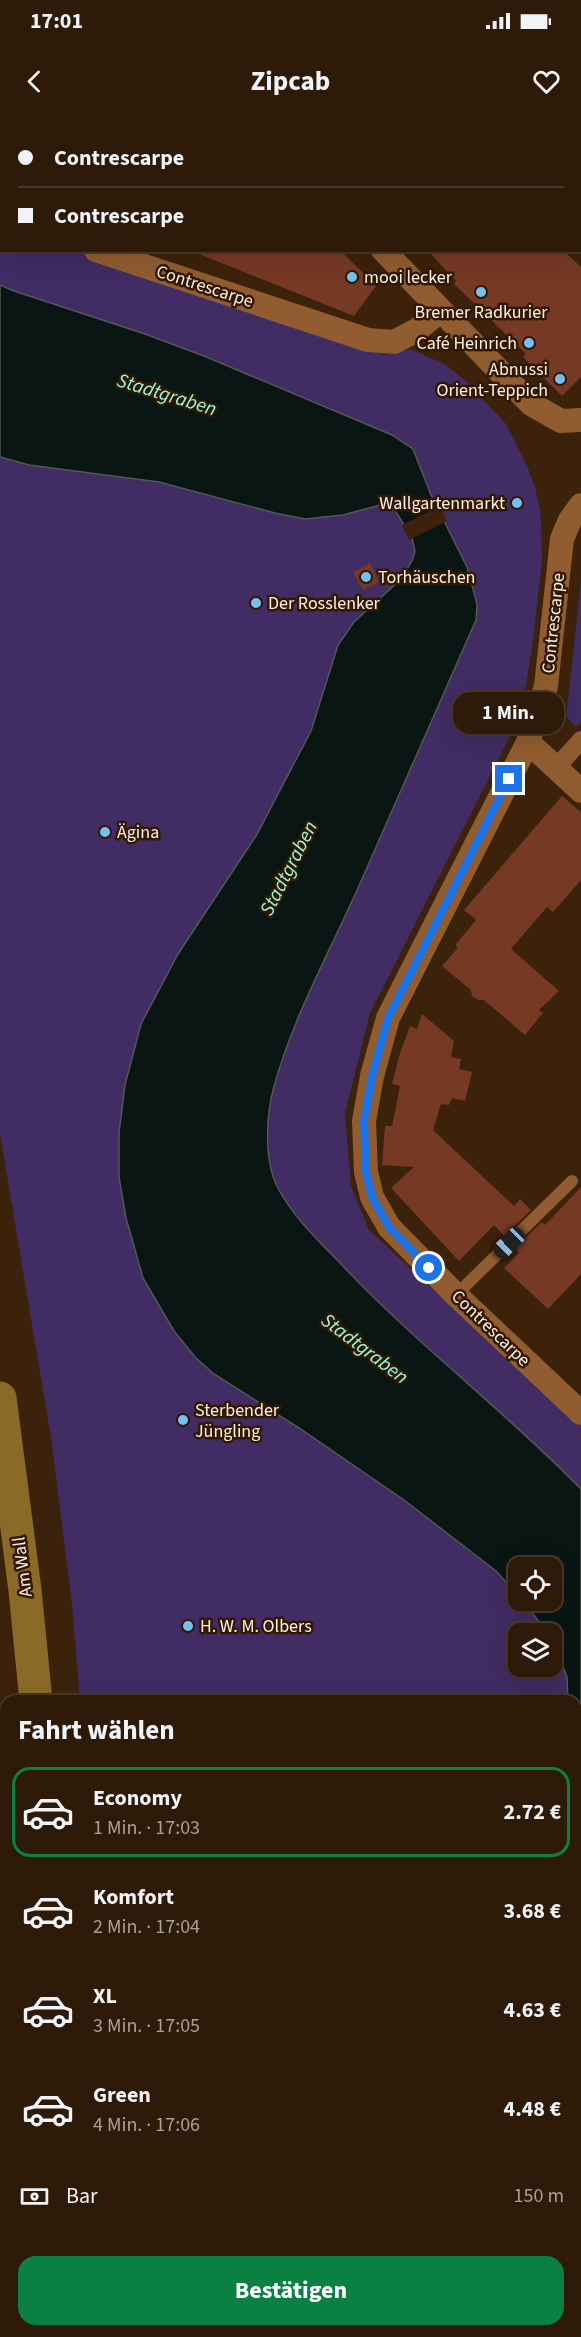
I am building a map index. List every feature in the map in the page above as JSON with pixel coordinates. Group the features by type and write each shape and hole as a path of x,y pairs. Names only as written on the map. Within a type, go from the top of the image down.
{"main road":[{"name":"Am Wall","path":"0,1398 25,1590 35,1695"}],"street":[{"name":"Contrescarpe","path":"102,252 368,340 394,342 417,330 440,311"},
{"path":"385,252 531,404 561,421 581,420"},
{"name":"Contrescarpe","path":"581,505 570,520 562,539 546,686 528,742 388,1018 372,1076 364,1121 366,1172 372,1197 389,1227 456,1295 581,1413"},
{"path":"556,768 581,740"},
{"path":"528,742 581,791"}],"lane":[{"path":"456,1295 572,1181"}],"shaded area":[{"path":"0,252 78,252 361,348 385,355 411,349 444,364 466,381 506,424 535,487 541,516 542,562 525,692 508,740 370,1013 345,1113 351,1186 369,1230 581,1426 581,1695 80,1695 72,1605 51,1438 0,1134"},
{"path":"581,580 581,722 576,727 566,717"}],"water":[{"name":"Stadtgraben","path":"0,285 204,356 392,435 413,449 431,495 467,567 477,604 476,620 290,1038 273,1090 268,1126 268,1153 273,1177 284,1199 315,1237 399,1322 522,1432 581,1489 581,1695 568,1695 567,1677 562,1665 562,1623 540,1623 531,1611 562,1611 562,1557 508,1557 508,1584 496,1571 404,1500 299,1428 214,1374 196,1358 174,1331 143,1278 126,1218 119,1177 119,1133 125,1085 141,1024 178,954 256,836 311,731 338,645 354,622 400,580 412,561 415,551 412,538 395,510 380,505 343,515 305,519 159,482 29,465 0,457"}],"pier":[{"path":"440,506 447,521 409,540 402,525"}],"building":[{"path":"194,252 342,252 376,286 354,316"},
{"path":"429,252 565,252 581,267 581,377 562,396 523,357 526,354 454,284 456,281"},
{"name":"Torhäuschen","path":"370,563 379,582 363,590 353,572"},
{"path":"562,796 581,812 581,880 553,912 547,907 511,949 559,991 539,1010 543,1013 525,1035 484,1000 478,1000 472,996 471,990 442,966 457,949 456,944 476,920 464,910"},
{"path":"422,1014 454,1041 451,1057 461,1059 459,1069 472,1072 465,1101 452,1098 449,1105 441,1104 433,1130 514,1206 520,1199 531,1210 504,1236 494,1225 459,1261 391,1188 414,1167 382,1165 385,1126 392,1126 400,1086 392,1084 400,1053 410,1026 417,1029"},
{"path":"581,1187 581,1274 548,1309 504,1268 519,1253 515,1248 542,1222 545,1225"}],"place":[{"name":"mooi lecker","path":"352,277"},
{"name":"Bremer Radkurier","path":"481,292"},
{"name":"Café Heinrich","path":"529,343"},
{"name":"Abnussi Orient-Teppich","path":"560,379"},
{"name":"Wallgartenmarkt","path":"517,503"},
{"name":"Torhäuschen","path":"366,577"},
{"name":"Der Rosslenker","path":"256,603"},
{"name":"Ägina","path":"105,832"},
{"name":"Sterbender Jüngling","path":"183,1420"},
{"name":"H. W. M. Olbers","path":"188,1626"}],"route":[{"path":"429,1268 389,1227 372,1197 366,1172 364,1121 372,1076 388,1018 509,779"}]}
